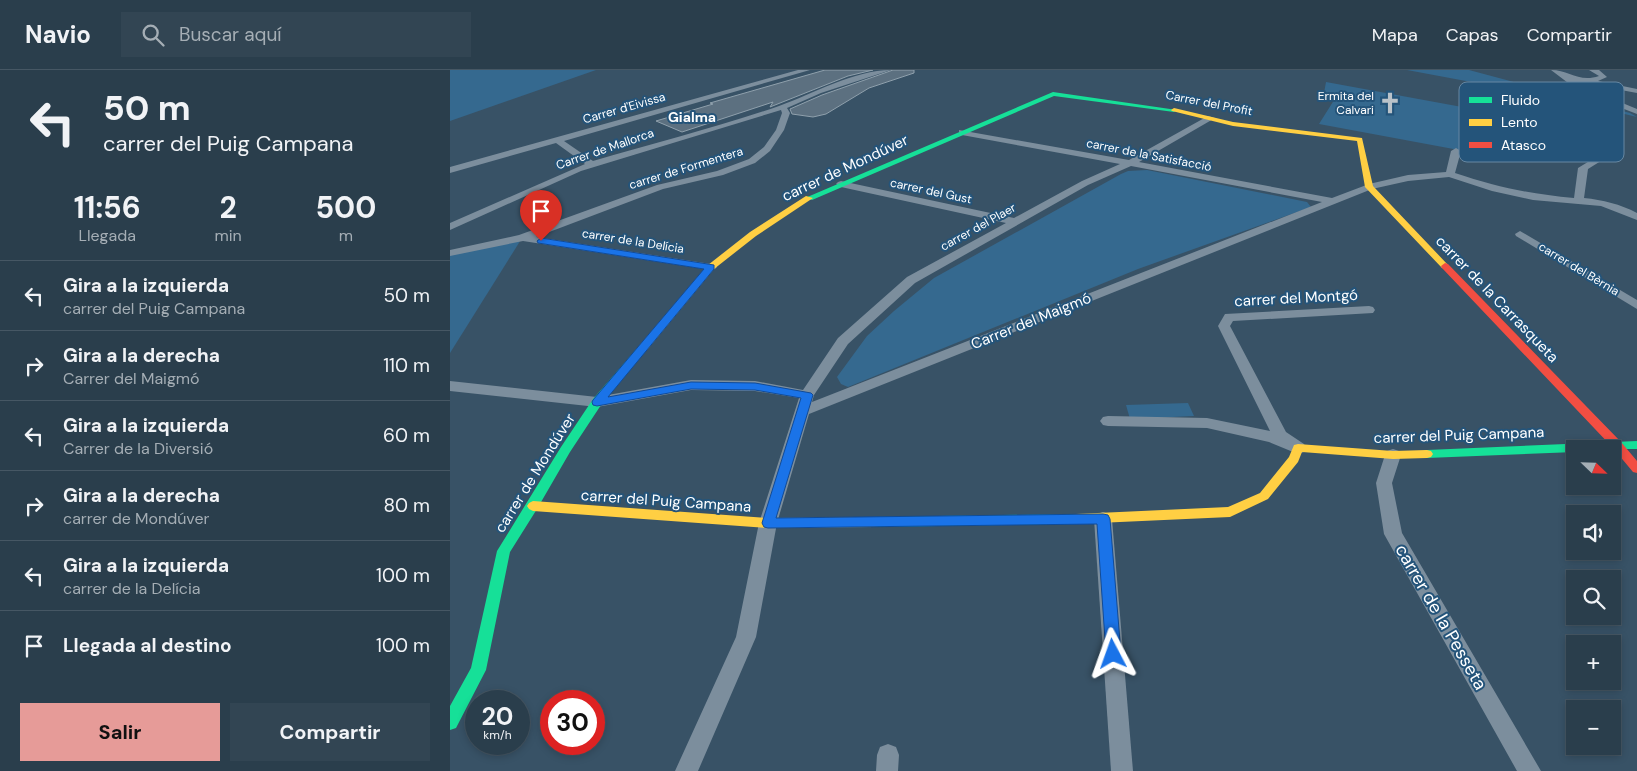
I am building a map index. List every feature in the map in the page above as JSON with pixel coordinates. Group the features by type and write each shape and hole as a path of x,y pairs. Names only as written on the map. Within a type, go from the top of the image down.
{"street":[{"name":"Carrer d'Eivissa","path":"450,170 806,70"},
{"name":"Carrer de Mallorca","path":"450,227 578,169 783,107 818,91 886,70"},
{"path":"1546,70 1556,72 1573,82"},
{"path":"1593,70 1637,86"},
{"path":"1586,80 1603,77 1601,74"},
{"path":"1567,77 1595,82"},
{"path":"1624,88 1637,91"},
{"path":"1624,93 1637,91"},
{"name":"Carrer del Profit","path":"1053,94 1164,108 1233,124 1360,139 1369,187"},
{"name":"carrer de Mondúver","path":"450,722 478,670 504,551 533,506 565,450 597,402 711,267 753,234 802,201 1053,94"},
{"name":"carrer de Formentera","path":"450,253 522,238 660,186 720,173 752,161 767,149 780,130 786,112 783,107"},
{"path":"1624,107 1637,112"},
{"name":"carrer del Plaer","path":"805,403 843,341 911,280 1085,183 1129,164 1211,118"},
{"name":"carrer de la Satisfacció","path":"962,132 1332,202"},
{"path":"558,140 592,165"},
{"path":"1456,152 1450,174 1495,189 1533,197 1602,203 1622,208 1637,217"},
{"path":"1579,202 1583,168 1593,162"},
{"name":"Carrer del Maigmó","path":"805,403 1369,187 1408,178 1450,174"},
{"name":"carrer del Gust","path":"841,184 1016,222"},
{"name":"carrer de la Carrasqueta","path":"1369,187 1611,440"},
{"name":"carrer del Bèrnia","path":"1520,234 1637,305"},
{"name":"carrer de la Delícia","path":"522,238 711,267"},
{"name":"carrer del Montgó","path":"1298,448 1280,435 1224,326 1229,317 1369,310"},
{"path":"450,386 597,402 691,386 755,386 805,403 768,523 746,637 686,771"},
{"path":"1108,421 1207,423 1272,438 1298,448"},
{"name":"carrer del Puig Campana","path":"1621,445 1637,445"},
{"name":"carrer del Puig Campana","path":"533,506 768,523 1103,519 1230,512 1264,496 1294,459 1298,448 1394,455 1566,447"},
{"name":"carrer de la Carrasqueta","path":"1621,451 1637,469"},
{"name":"carrer de la Pesseta","path":"1394,455 1384,483 1393,534 1530,771"},
{"path":"1103,519 1122,771"}],"shaded area":[{"path":"450,70 596,70 450,121"},
{"path":"1407,70 1469,70 1514,82 1471,82"},
{"path":"1326,82 1459,106 1459,150 1319,124 1336,97 1324,93"},
{"path":"1624,111 1630,113 1637,117 1624,114"},
{"path":"1147,170 1307,202 1311,207 1138,269 848,387 841,384 837,377 867,336 934,278 1121,174 1128,171"},
{"path":"522,238 450,353 450,253"},
{"path":"1188,403 1194,416 1130,419 1126,405"}],"building":[{"path":"825,70 873,70 848,76 770,107 773,102 682,132 656,121 713,104 710,103"},
{"path":"893,70 914,70 914,73 869,88 826,114 813,117 792,114 790,109 822,95"}],"traffic: fast":[{"path":"809,198 1053,94 1174,110"},
{"path":"450,722 478,670 504,551 533,506 565,450 597,402 643,348"},
{"path":"1427,454 1637,445"},
{"path":"874,522 1076,519"}],"traffic: slow":[{"path":"1174,110 1233,124 1360,139 1369,187 1445,266"},
{"path":"643,348 711,267 753,234 809,198"},
{"path":"1076,519 1230,512 1264,496 1294,459 1298,448 1393,455 1427,454"},
{"path":"533,506 768,523 874,522"}],"traffic: jam":[{"path":"1445,266 1617,445 1637,469"}],"place":[{"name":"Ermita del Calvari","path":"1390,103"}],"district":[{"name":"Gialma","path":"692,117"}],"route":[{"path":"541,241 711,267 597,402 691,386 755,386 807,395 768,523 1103,519 1113,654"}]}
